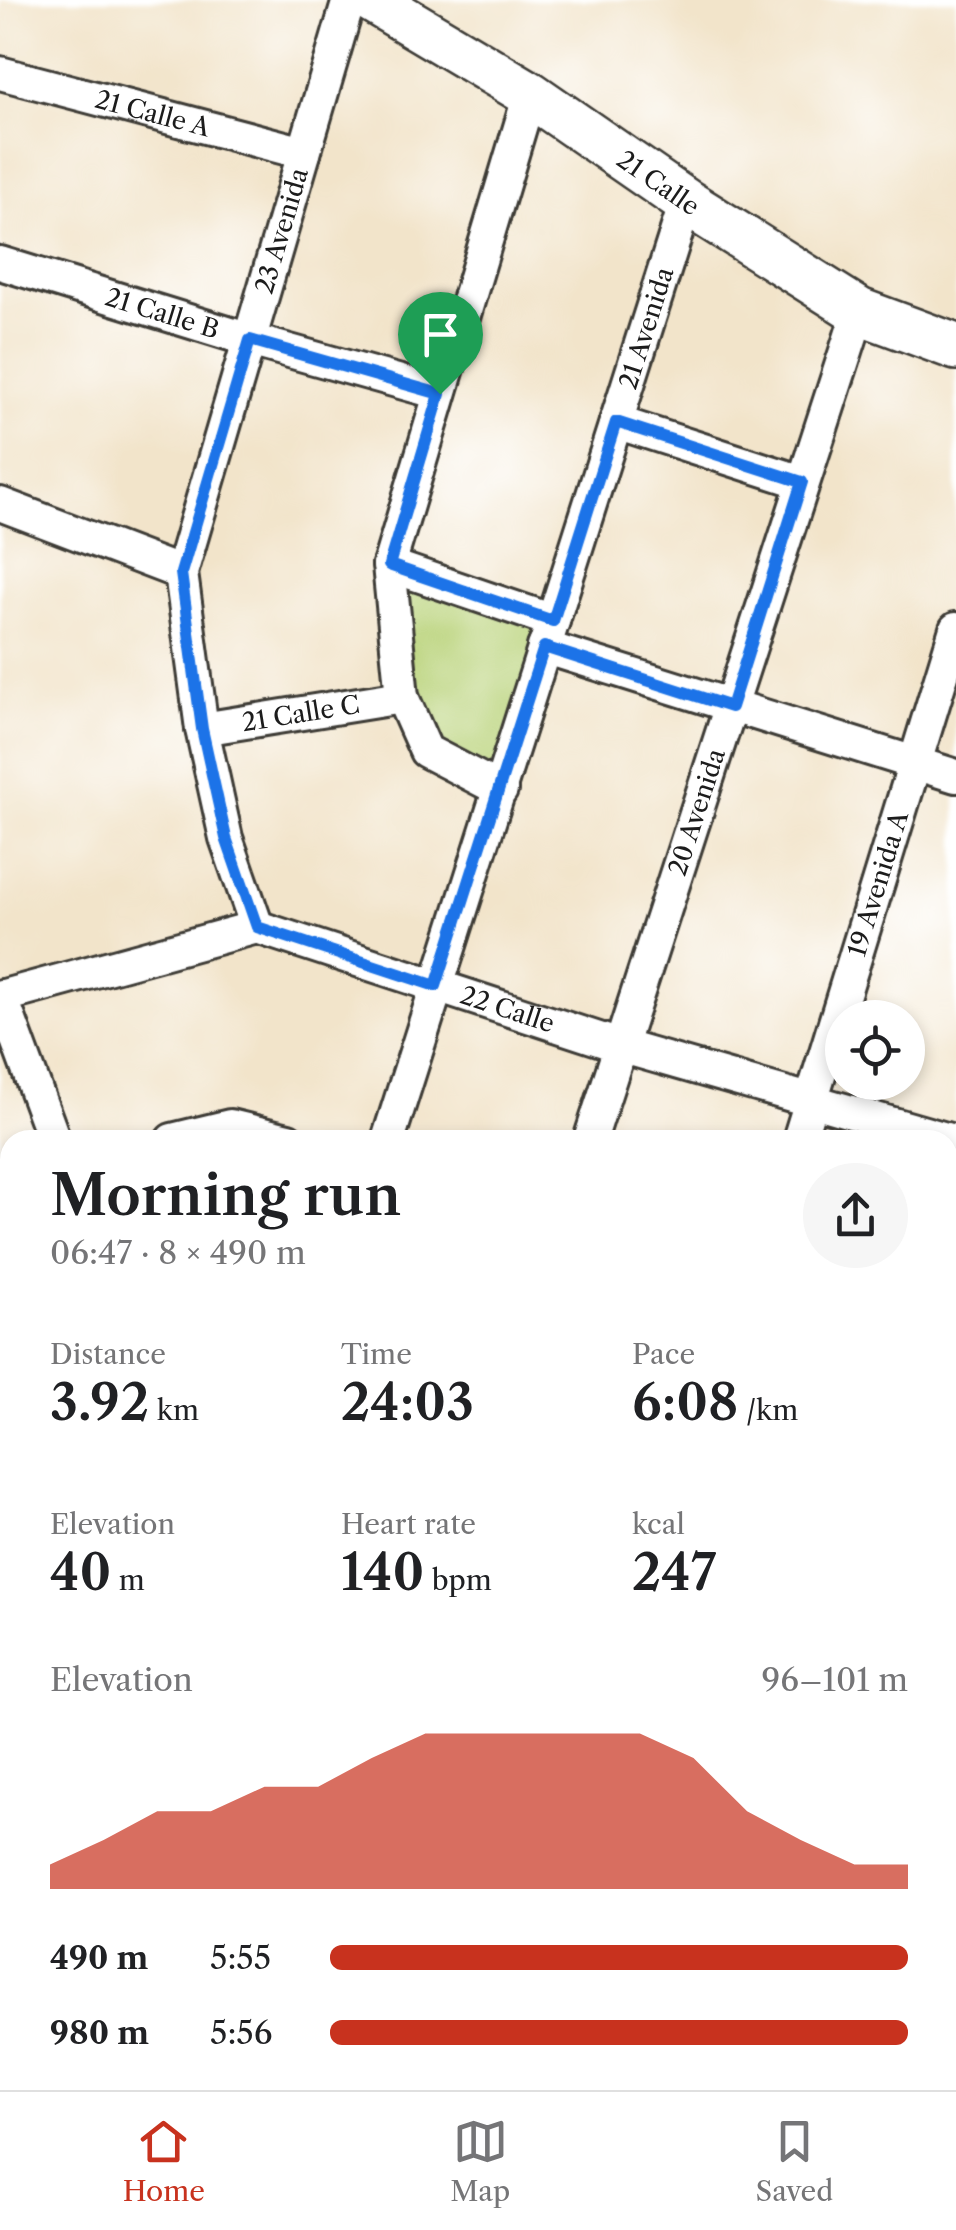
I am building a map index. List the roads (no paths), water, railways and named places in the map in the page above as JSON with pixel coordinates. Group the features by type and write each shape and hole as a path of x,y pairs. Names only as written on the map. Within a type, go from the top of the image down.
{"street":[{"name":"23 Avenida","path":"257,927 226,838 202,729 181,573 349,0"},
{"name":"21 Calle","path":"372,0 530,94 686,202 859,310 956,347"},
{"name":"21 Calle A","path":"0,73 304,153"},
{"path":"501,790 426,751 402,698 389,565 530,94"},
{"name":"21 Avenida","path":"391,1130 686,202"},
{"name":"21 Calle B","path":"0,263 440,394"},
{"name":"20 Avenida","path":"593,1130 859,310"},
{"path":"616,422 802,482"},
{"path":"0,504 181,573"},
{"path":"389,565 731,707 956,776"},
{"name":"19 Avenida A","path":"803,1130 956,629"},
{"name":"21 Calle C","path":"202,729 402,698"},
{"path":"50,1130 1,996 257,927"},
{"name":"22 Calle","path":"257,927 620,1046 912,1130"},
{"path":"213,1130 230,1126 247,1130"}]}
